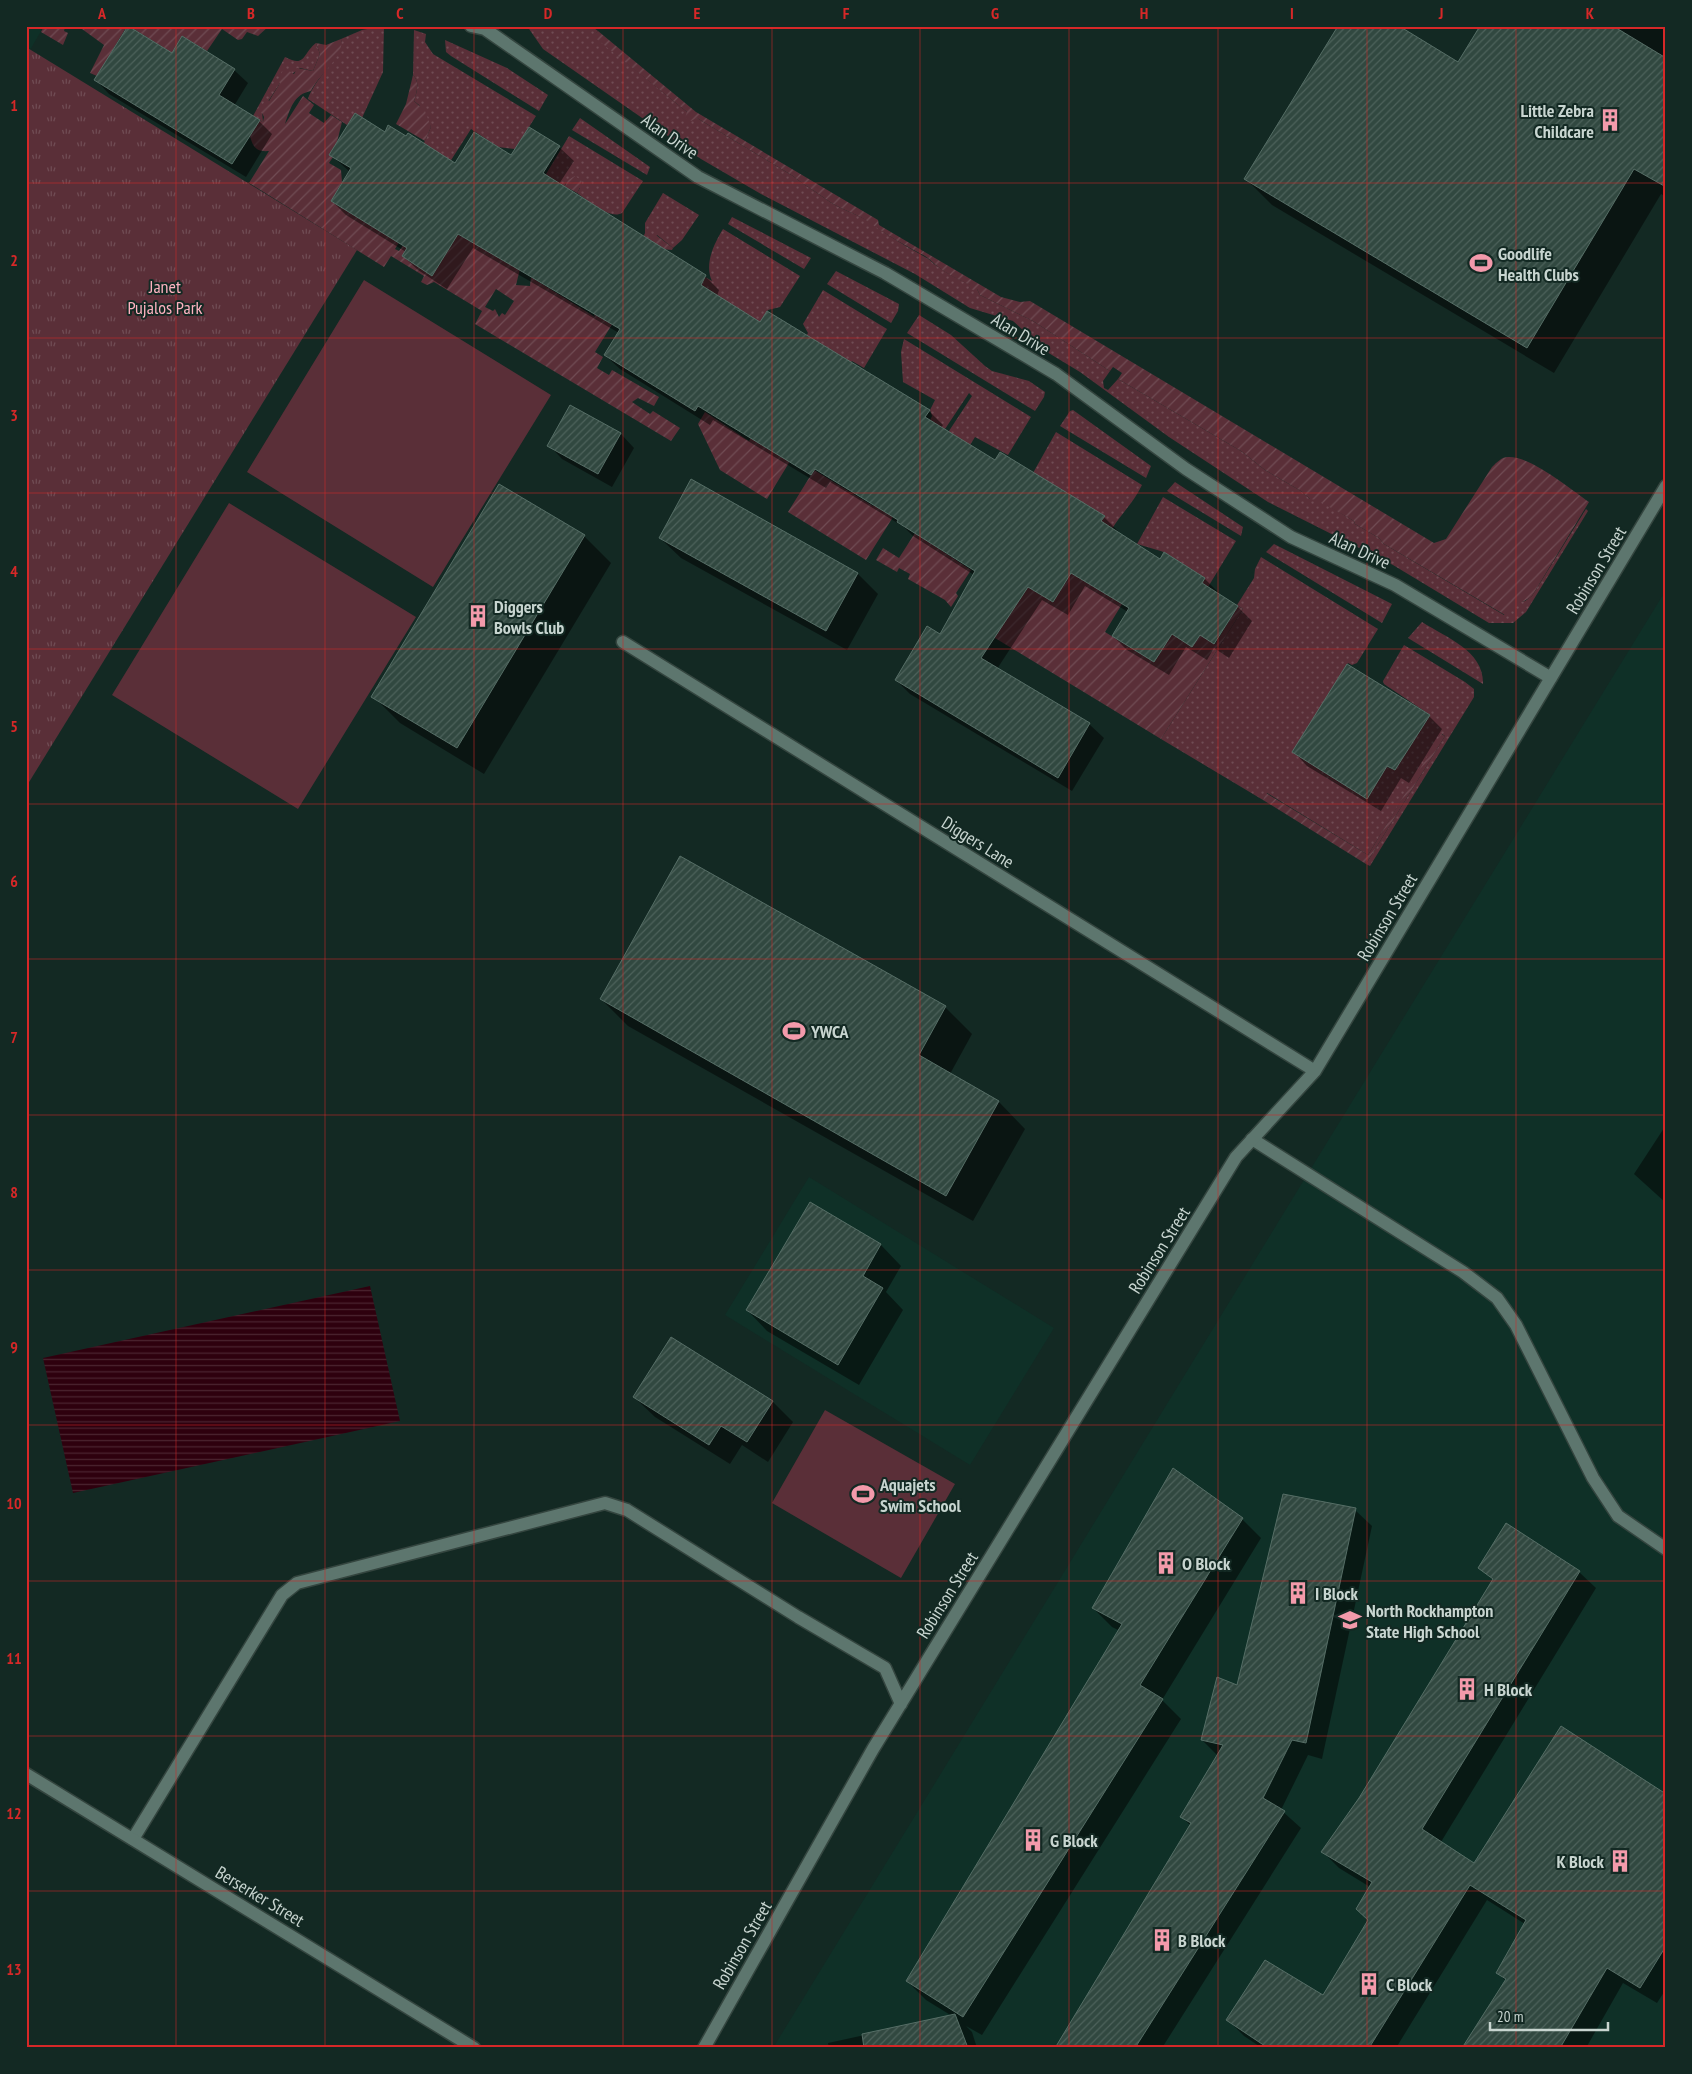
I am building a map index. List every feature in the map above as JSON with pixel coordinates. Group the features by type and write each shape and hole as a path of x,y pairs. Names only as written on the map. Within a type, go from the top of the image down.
{"street":[{"name":"Alan Drive","path":"471,26 486,28 698,177 885,272 1056,374 1186,469 1291,537 1395,585 1551,678"},
{"name":"Robinson Street","path":"704,2048 901,1704 1236,1158 1315,1071 1666,486"},
{"name":"Diggers Lane","path":"623,642 1315,1071"},
{"path":"1252,1139 1464,1272 1497,1298 1516,1325 1593,1478 1618,1516 1666,1549"},
{"path":"133,1839 282,1596 297,1583 605,1503 627,1510 798,1617 885,1668 901,1704"},
{"name":"Berserker Street","path":"26,1774 474,2048"}],"shaded area":[{"path":"26,26 44,26 30,50 26,47"},
{"name":"North Rockhampton State High School","path":"1666,590 1666,2048 773,2048 1296,1193"},
{"path":"809,1177 1054,1328 970,1465 725,1315"},
{"path":"370,1286 400,1421 73,1493 43,1358"}],"green space":[{"path":"44,26 127,26 97,76 90,73 104,45 82,29 65,27 64,31 68,33 63,45 41,32"},
{"path":"129,26 269,26 258,36 247,32 242,39 238,40 222,29 207,51 182,36 172,53"},
{"path":"384,26 383,72 362,118 355,114 347,125 308,99 316,83 338,52 341,39 362,30"},
{"path":"527,26 591,26 598,31 594,36 687,112 793,176 830,202 866,220 927,258 945,272 971,285 969,288 977,289 980,295 1033,321 1110,371 1103,381 1104,388 1108,390 1118,379 1241,451 1265,470 1301,491 1310,499 1317,499 1354,521 1355,524 1379,538 1384,544 1504,615 1513,604 1525,601 1532,596 1586,509 1588,511 1526,612 1513,623 1489,623 1393,565 1268,502 1169,437 1080,372 1047,352 1013,321 970,308 915,274 761,194 701,159 543,49"},
{"path":"414,30 426,34 425,42 433,54 536,116 515,149 498,147 471,129 421,207 424,143 431,127 419,105 414,101 417,81 413,75"},
{"path":"598,31 696,112 878,220 879,225 1001,297 1020,302 1030,301 1434,543 1446,539 1492,467 1506,457 1517,458 1539,467 1589,502 1532,596 1515,605 1505,615 1384,544 1379,538 1355,524 1354,521 1317,500 1310,499 1301,491 1265,470 1241,451 1118,379 1122,373 1113,367 1110,371 1033,321 980,295 977,289 975,291 969,288 970,285 945,272 925,256 890,237 865,220 835,205 793,176 697,118 691,121 685,118 687,112 593,36"},
{"path":"341,39 341,46 335,59 311,91 300,95 291,108 285,124 303,96 314,105 309,113 324,123 331,115 342,122 337,142 329,155 333,157 329,163 341,170 342,182 331,201 393,239 415,203 421,207 395,249 399,251 409,237 413,239 402,256 432,276 452,244 455,233 470,241 479,228 556,193 559,183 565,186 568,180 575,176 581,180 582,184 577,193 570,189 564,198 520,269 516,285 530,286 531,277 595,317 594,314 656,235 673,248 672,250 662,249 650,263 595,352 603,357 597,368 609,375 612,370 659,397 654,406 638,398 632,402 650,414 653,411 680,428 671,441 475,324 482,311 434,282 427,285 421,282 424,276 391,256 384,267 249,183 269,151 261,151 256,148 250,136 259,120 263,122 264,117 260,109 266,100 269,101 280,83 278,81 284,68 294,74 297,68 313,71 320,54 316,43 326,45","holes":["496,289 514,301 505,315 502,313 499,317 495,309 493,311 485,307"]},
{"path":"445,40 507,68 548,95 539,111 451,56 446,52"},
{"path":"316,43 320,54 313,71 300,68 280,83 262,111 263,122 253,116 285,57 297,61 300,60"},
{"name":"Janet Pujalos Park","path":"26,47 357,250 26,787"},
{"path":"413,75 417,84 414,101 425,111 431,127 425,141 396,124 406,104"},
{"path":"580,118 650,167 647,175 572,130"},
{"path":"569,136 643,181 622,213 611,214 605,212 577,193 580,188 566,183 565,186 559,183 556,193 540,184"},
{"path":"663,193 699,215 682,240 673,248 657,235 653,241 642,240 645,233 645,223"},
{"path":"732,217 811,258 804,269 728,224"},
{"path":"723,229 800,276 780,307 768,310 754,331 710,297 712,292 700,284 705,277 712,281 709,268 711,254"},
{"path":"836,271 899,304 898,311 891,323 827,284"},
{"path":"364,280 551,395 433,587 247,472"},
{"path":"823,290 887,329 864,368 852,361 842,375 797,350 808,333 803,324"},
{"path":"919,315 951,335 992,371 1029,381 1045,392 1035,411 907,333"},
{"path":"904,339 1031,417 1008,455 975,437 970,445 947,434 972,396 969,393 941,435 927,427 932,416 930,410 935,400 903,382 901,352"},
{"path":"835,387 767,499 720,470 698,424 705,412 749,441 762,418"},
{"path":"1073,410 1151,466 1146,478 1060,426 1070,411"},
{"path":"1056,432 1142,485 1112,529 1101,522 1104,516 1033,473"},
{"path":"814,470 873,506 876,501 910,490 866,560 788,512"},
{"path":"1175,482 1243,527 1241,536 1167,491"},
{"path":"1163,497 1236,541 1208,587 1202,583 1205,578 1164,552 1137,544"},
{"path":"229,503 416,617 298,809 112,695"},
{"path":"915,533 971,570 956,593 958,596 951,607 945,600 908,579 910,574 899,568 897,572 876,560 883,548 899,558"},
{"path":"1274,544 1392,604 1382,623 1266,552"},
{"path":"1152,555 1105,632 1154,662 1172,634 1192,646 1200,635 1215,644 1238,606 1243,609 1161,739 972,624 1026,586 1053,602 1071,573"},
{"path":"1261,557 1378,629 1357,663 1352,665 1348,663 1302,737 1395,770 1430,715 1384,684 1383,681 1404,645 1474,689 1474,697 1370,866 1366,864 1445,736 1442,734 1368,855 1267,793 1263,800 1161,739 1243,609 1237,605 1254,578 1255,569"},
{"path":"1422,622 1453,640 1471,654 1482,673 1483,684 1408,638"},
{"path":"1441,734 1445,736 1366,864 1263,800 1266,793 1368,855"},
{"name":"Aquajets Swim School","path":"825,1410 955,1484 901,1578 772,1503"}],"building":[{"path":"128,26 172,53 182,36 235,69 219,95 260,120 232,164 94,80"},
{"name":"Goodlife Health Clubs","path":"1338,26 1399,26 1458,62 1480,26 1613,26 1666,58 1666,187 1634,169 1527,348 1244,179"},
{"path":"355,113 385,132 388,125 406,136 408,133 455,163 474,132 511,155 529,127 560,146 543,173 706,275 701,285 760,322 767,311 930,410 925,417 995,460 1000,452 1105,516 1101,521 1160,559 1164,552 1205,578 1202,583 1238,606 1214,644 1200,635 1192,647 1172,634 1154,662 1112,636 1129,608 1071,573 1053,602 1028,587 981,658 1090,723 1058,778 895,680 927,626 940,634 975,571 897,522 898,520 815,469 811,475 698,406 695,411 604,355 620,329 458,234 432,276 402,256 407,248 331,201 351,168 329,155"},
{"path":"570,405 621,433 598,474 547,446"},
{"path":"691,479 858,573 826,631 659,538"},
{"name":"Diggers Bowls Club","path":"499,484 585,535 457,748 371,697"},
{"path":"1347,664 1430,715 1395,770 1387,766 1367,799 1292,752"},
{"name":"YWCA","path":"680,856 946,1006 919,1055 999,1101 946,1196 600,999"},
{"path":"810,1202 881,1244 863,1276 883,1288 838,1365 746,1310"},
{"path":"671,1337 773,1401 747,1442 721,1426 709,1445 633,1397"},
{"name":"G Block","path":"1173,1468 1243,1518 1140,1685 1163,1699 963,2017 906,1981 1122,1624 1092,1608"},
{"path":"1283,1494 1356,1508 1306,1743 1292,1740 1263,1798 1285,1811 1135,2048 1055,2048 1191,1823 1180,1817 1223,1745 1201,1740 1217,1677 1237,1685"},
{"path":"1506,1523 1580,1571 1422,1829 1474,1863 1561,1726 1666,1794 1666,1946 1640,1988 1607,1968 1560,2048 1462,2048 1506,1979 1496,1973 1526,1920 1470,1885 1369,2048 1268,2048 1226,2020 1265,1960 1323,1995 1368,1920 1356,1909 1372,1882 1321,1852 1359,1798 1493,1579 1478,1568"},
{"path":"955,2014 968,2048 864,2048 862,2034"}],"place":[{"name":"Little Zebra Childcare","path":"1610,120"},
{"name":"Goodlife Health Clubs","path":"1481,263"},
{"name":"Diggers Bowls Club","path":"478,616"},
{"name":"YWCA","path":"794,1031"},
{"name":"Aquajets Swim School","path":"863,1494"},
{"name":"O Block","path":"1166,1563"},
{"name":"I Block","path":"1298,1593"},
{"name":"North Rockhampton State High School","path":"1350,1620"},
{"name":"H Block","path":"1467,1689"},
{"name":"G Block","path":"1033,1840"},
{"name":"K Block","path":"1620,1861"},
{"name":"B Block","path":"1162,1940"},
{"name":"C Block","path":"1369,1984"}]}
